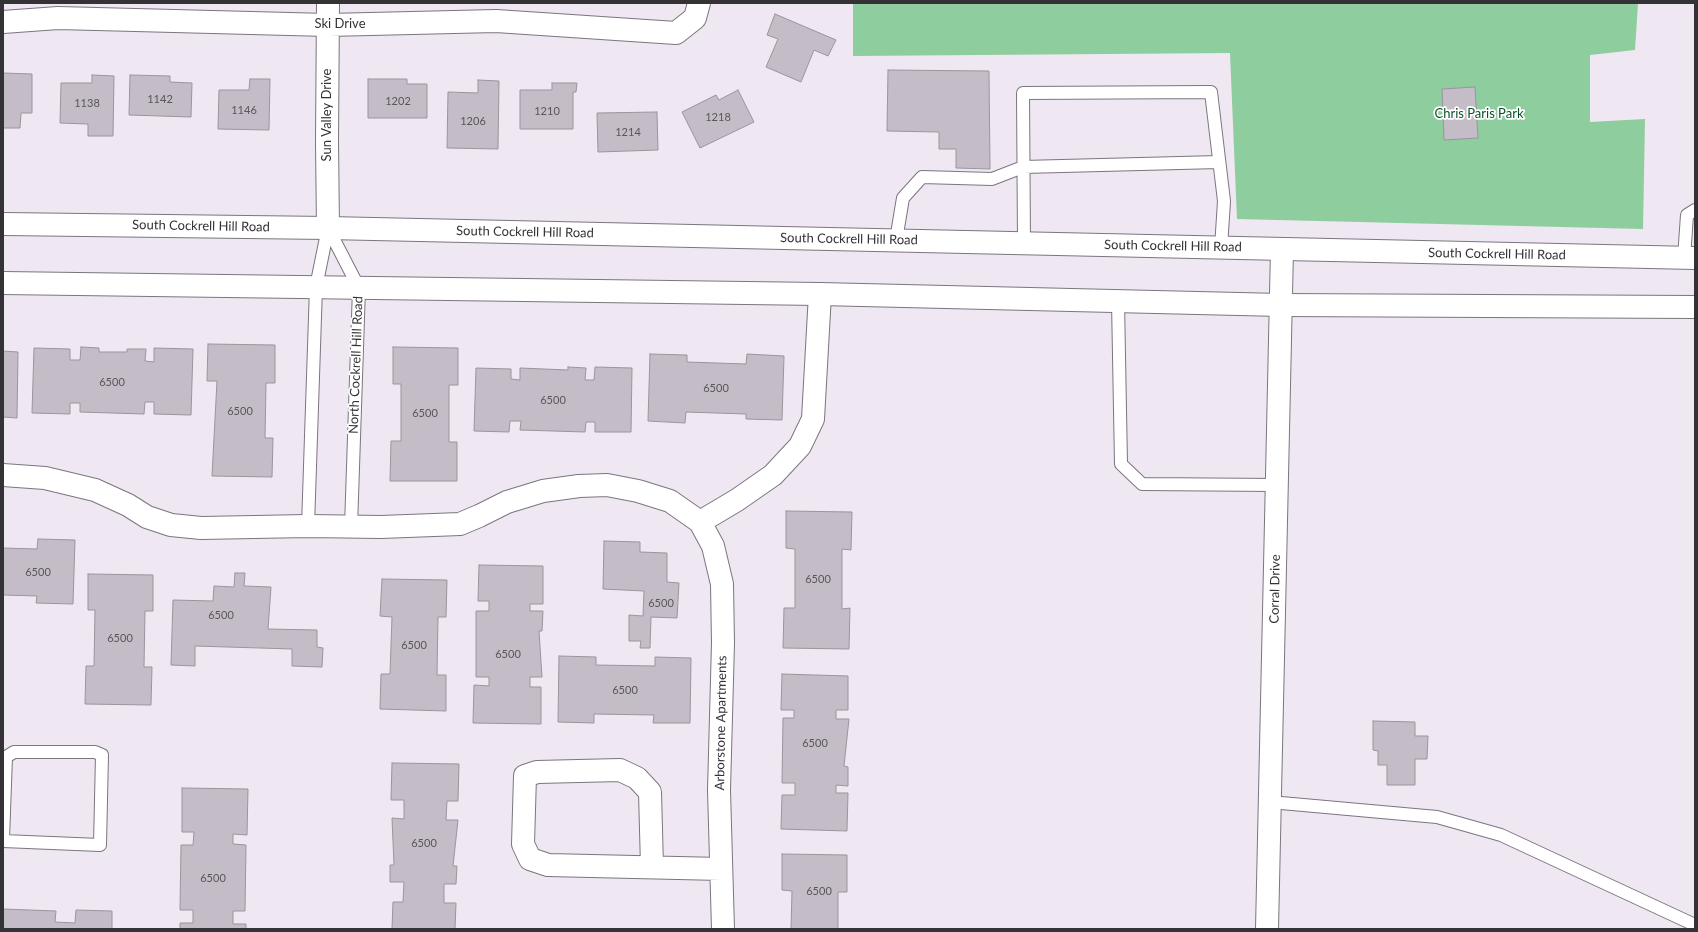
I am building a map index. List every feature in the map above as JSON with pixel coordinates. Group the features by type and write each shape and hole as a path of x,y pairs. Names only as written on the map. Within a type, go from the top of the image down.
{"street":[{"name":"Sun Valley Drive","path":"328,3 328,228"},
{"name":"Ski Drive","path":"3,22 58,18 328,25 496,21 676,33 695,18 699,3"},
{"name":"South Cockrell Hill Road","path":"3,224 328,228 1690,258"},
{"name":"Corral Drive","path":"1267,929 1282,305 1282,249"},
{"path":"3,283 820,294 1282,305 1695,307"},
{"path":"700,522 737,500 773,475 800,446 813,419 820,294"},
{"path":"3,475 45,478 95,490 128,505 147,517 171,525 201,528 308,526 351,527"},
{"name":"Arborstone Apartments","path":"351,527 460,524 507,502 543,491 607,485 638,491 670,501 700,522 714,546 722,584 723,643 719,790 723,929"},
{"path":"652,867 650,792 637,778 620,770 537,772 525,776 523,844 530,858 548,865 721,869"}],"lane":[{"path":"1024,243 1023,93 1211,92 1224,200 1221,248"},
{"path":"896,240 903,198 922,177 992,179 1023,167 1219,162"},
{"path":"1690,258 1687,215 1695,210"},
{"path":"308,526 316,287 328,228"},
{"name":"North Cockrell Hill Road","path":"328,228 359,288 351,527"},
{"path":"1118,301 1121,464 1142,484 1277,486"},
{"path":"14,752 95,752 102,755 100,845 3,840 6,758 14,752"},
{"path":"1270,802 1437,817 1501,835 1695,925"}],"green space":[{"name":"Chris Paris Park","path":"853,3 1638,3 1635,50 1590,55 1590,122 1645,119 1643,229 1237,219 1230,53 853,56"}],"building":[{"path":"775,14 836,40 828,56 814,50 801,82 766,67 778,39 767,35"},
{"path":"888,70 989,71 990,169 956,168 956,149 939,149 939,132 887,131"},
{"path":"3,73 32,74 32,113 21,113 20,128 3,128"},
{"path":"92,75 114,76 113,136 88,136 88,124 60,123 61,83 92,83"},
{"path":"130,75 170,76 170,82 192,83 191,117 129,115"},
{"path":"250,79 270,79 269,130 218,129 219,90 249,90"},
{"path":"368,79 407,79 407,84 427,84 427,118 368,118"},
{"path":"478,80 499,81 498,149 447,148 448,92 478,93"},
{"path":"552,83 577,83 576,92 573,92 573,129 520,129 520,90 552,90"},
{"path":"1475,87 1478,138 1444,140 1442,89"},
{"path":"738,90 754,122 700,148 682,112 716,95 719,100"},
{"path":"657,112 658,150 598,152 597,113"},
{"path":"208,344 275,345 275,383 266,383 265,438 273,438 272,477 212,476 217,381 207,381"},
{"path":"81,347 99,348 99,352 127,352 127,349 146,349 145,361 154,362 154,348 193,349 191,415 154,414 154,402 145,402 144,414 80,412 80,403 70,403 70,414 32,413 34,348 70,349 70,360 80,360"},
{"path":"393,347 458,348 458,385 449,385 449,442 457,442 457,481 390,481 391,441 401,441 401,384 393,384"},
{"path":"3,351 18,352 17,418 3,417"},
{"path":"650,354 687,355 687,362 746,364 747,354 784,356 782,420 746,419 746,414 686,412 685,423 648,421"},
{"path":"568,367 586,368 585,380 594,380 595,367 632,368 631,432 595,432 595,422 586,422 585,432 520,430 521,421 510,421 509,432 474,431 476,368 511,369 511,379 520,380 520,368 568,370"},
{"path":"786,511 852,512 851,550 842,549 842,609 850,608 849,649 783,648 784,608 795,608 795,549 786,548"},
{"path":"38,539 75,540 73,604 36,603 37,596 3,595 3,548 37,549"},
{"path":"604,541 640,542 640,552 667,553 667,582 679,583 677,618 651,617 650,648 640,648 641,641 629,641 629,615 643,616 644,591 603,589"},
{"path":"479,565 543,566 543,604 530,604 530,611 543,611 542,631 539,631 542,677 530,677 530,687 541,687 541,724 473,723 474,685 489,686 489,677 476,677 476,611 489,611 489,601 478,601"},
{"path":"235,573 245,573 244,586 271,587 268,629 317,630 317,647 323,648 322,667 292,666 292,649 195,646 195,666 171,665 173,600 213,601 214,586 234,587"},
{"path":"88,574 153,575 153,611 145,611 144,667 152,667 151,705 85,704 86,666 94,666 95,610 88,610"},
{"path":"382,579 447,580 446,617 438,617 437,675 446,675 446,711 380,709 381,674 390,674 392,617 380,616"},
{"path":"559,656 596,657 596,665 655,666 655,657 691,658 690,723 653,723 654,715 594,714 594,723 558,722"},
{"path":"782,674 848,676 848,710 836,710 836,719 849,719 844,766 848,767 848,786 836,785 836,793 848,793 847,831 781,829 782,795 795,795 795,783 782,783 783,718 794,718 794,710 781,710"},
{"path":"1373,721 1415,722 1415,736 1428,736 1427,759 1415,759 1415,785 1387,785 1387,765 1378,765 1378,751 1373,750"},
{"path":"392,763 459,764 458,801 447,801 446,820 458,820 453,866 457,866 456,884 444,884 444,903 456,903 455,929 392,929 393,902 403,902 404,882 390,882 390,865 394,865 392,818 404,819 404,800 391,800"},
{"path":"182,788 248,789 247,835 233,834 233,844 246,845 245,911 233,911 233,924 246,924 246,929 180,929 180,923 193,923 193,910 180,910 181,845 193,845 194,832 182,832"},
{"path":"782,854 847,855 847,892 838,892 838,929 791,929 792,891 782,890"},
{"path":"3,909 56,911 55,922 75,923 76,910 112,911 112,929 3,929"}]}
